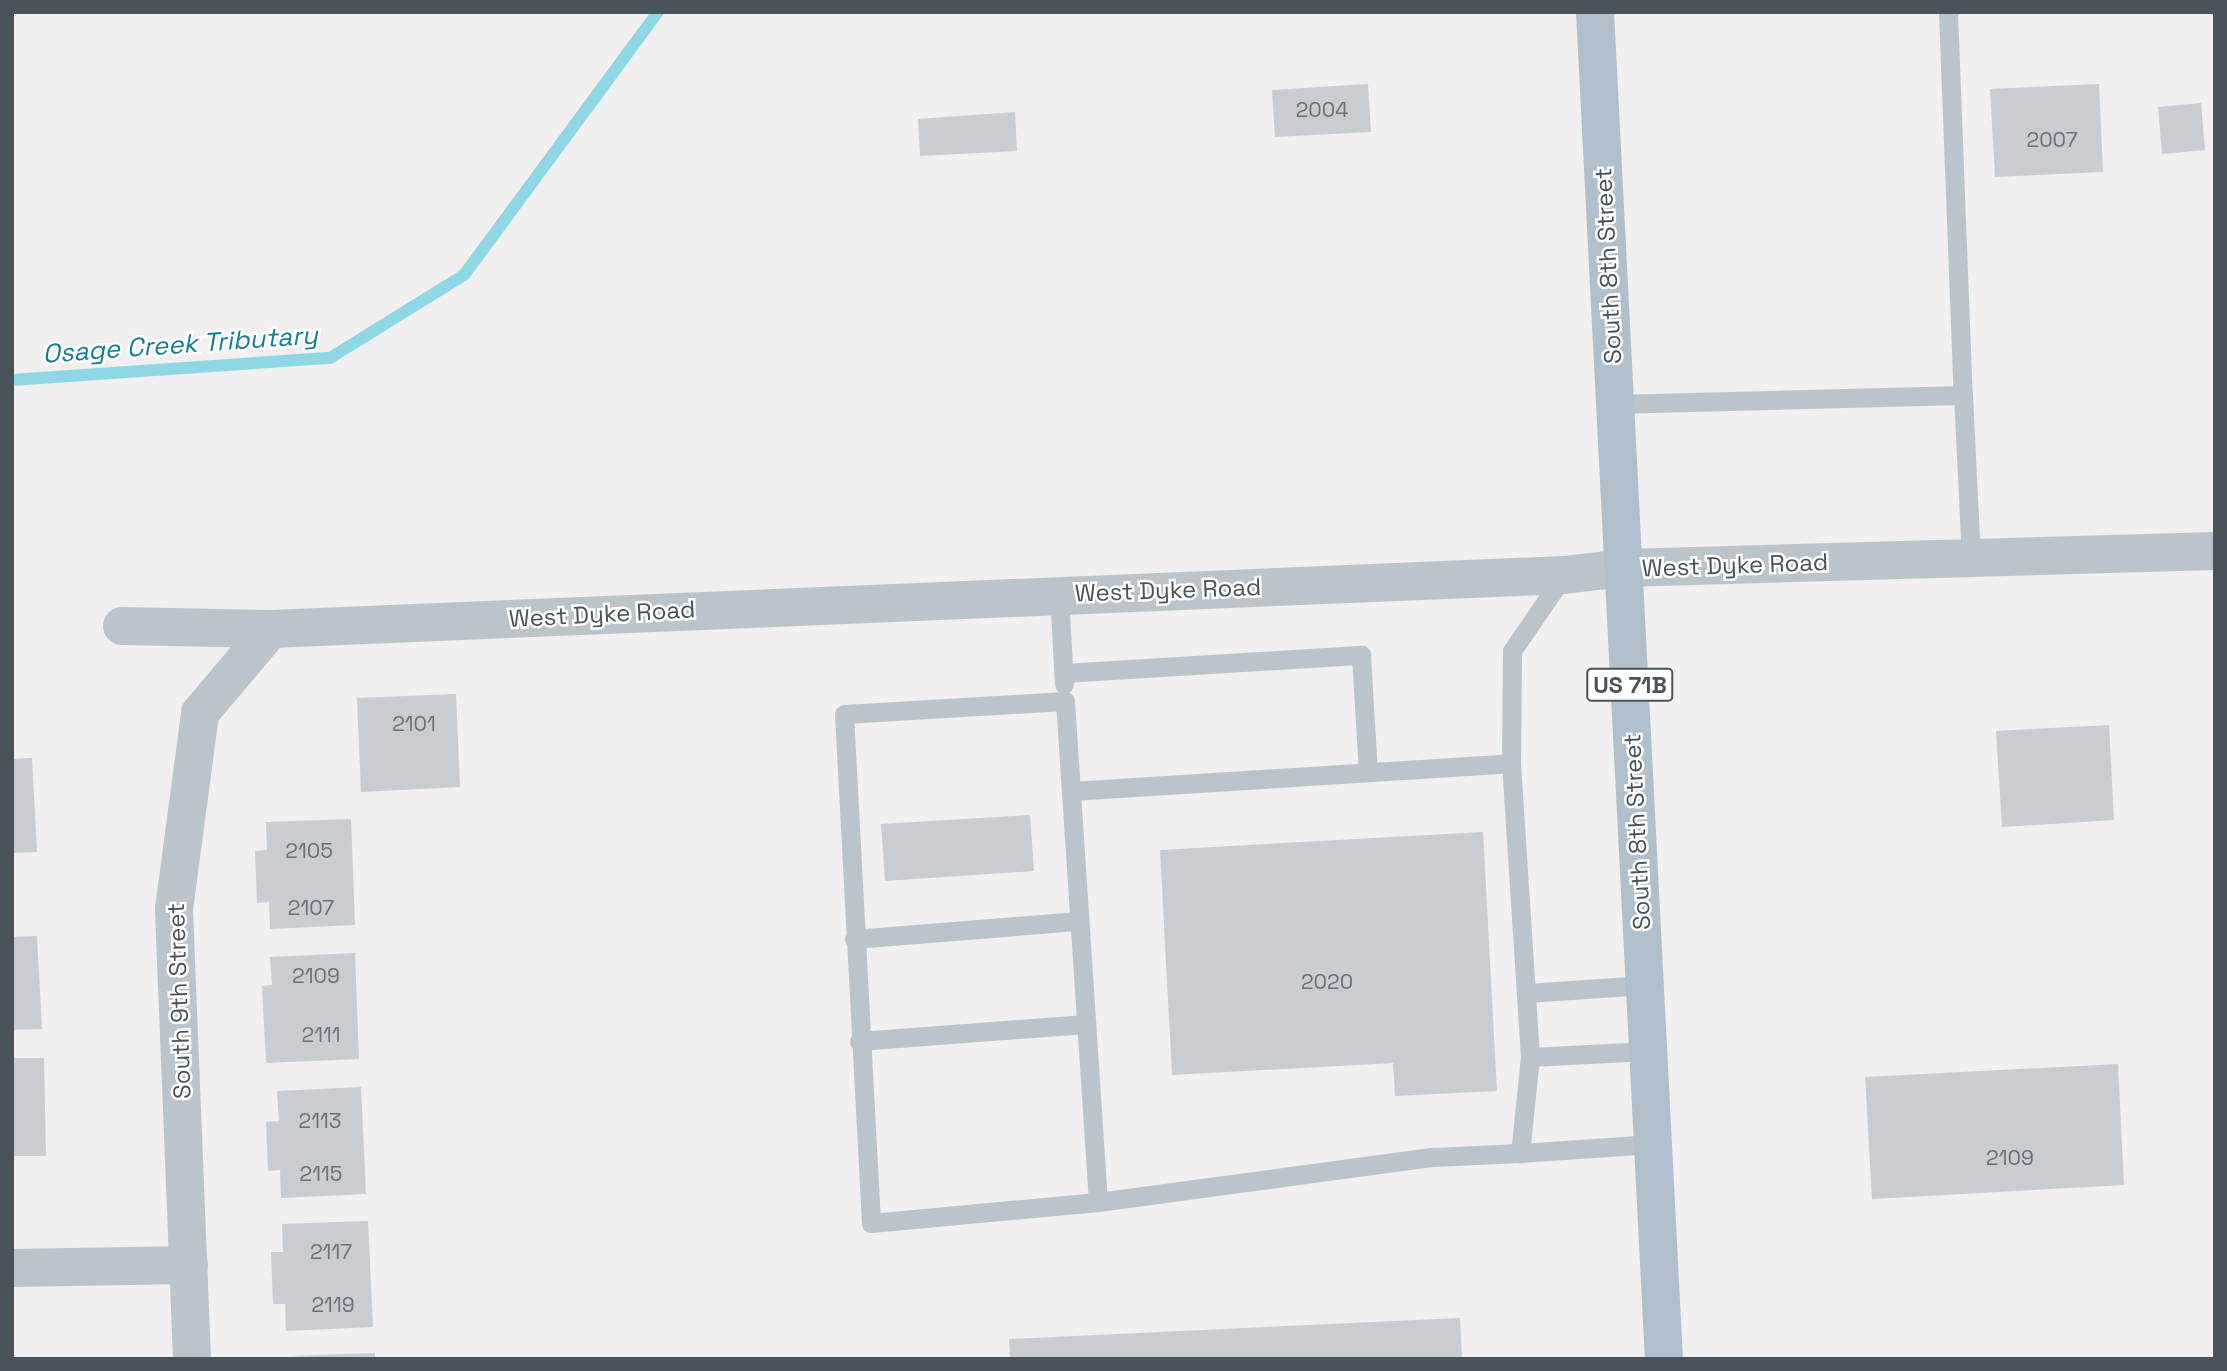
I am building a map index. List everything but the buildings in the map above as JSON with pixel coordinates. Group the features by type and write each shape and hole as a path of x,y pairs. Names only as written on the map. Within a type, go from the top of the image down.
{"main road":[{"name":"South 8th Street","path":"1595,12 1664,1359"}],"street":[{"name":"West Dyke Road","path":"122,626 271,629 1564,575 1624,568 2215,551"},
{"name":"South 9th Street","path":"192,1359 174,909 200,713 271,629"},
{"path":"12,1268 189,1265"}],"lane":[{"path":"1948,12 1971,558"},
{"path":"1615,404 1963,395"},
{"path":"1520,1153 1530,1057 1511,763 1512,651 1564,575"},
{"path":"1059,594 1098,1202"},
{"path":"1064,673 1361,654 1368,772"},
{"path":"1065,701 844,715 859,1041 871,1223 1098,1202 1433,1157 1653,1144"},
{"path":"1072,791 1511,763"},
{"path":"854,939 1079,921"},
{"path":"1527,993 1645,985"},
{"path":"859,1041 1086,1024"},
{"path":"1530,1057 1648,1051"}],"waterway":[{"name":"Osage Creek Tributary","path":"12,380 330,358 464,275 658,12"}]}
